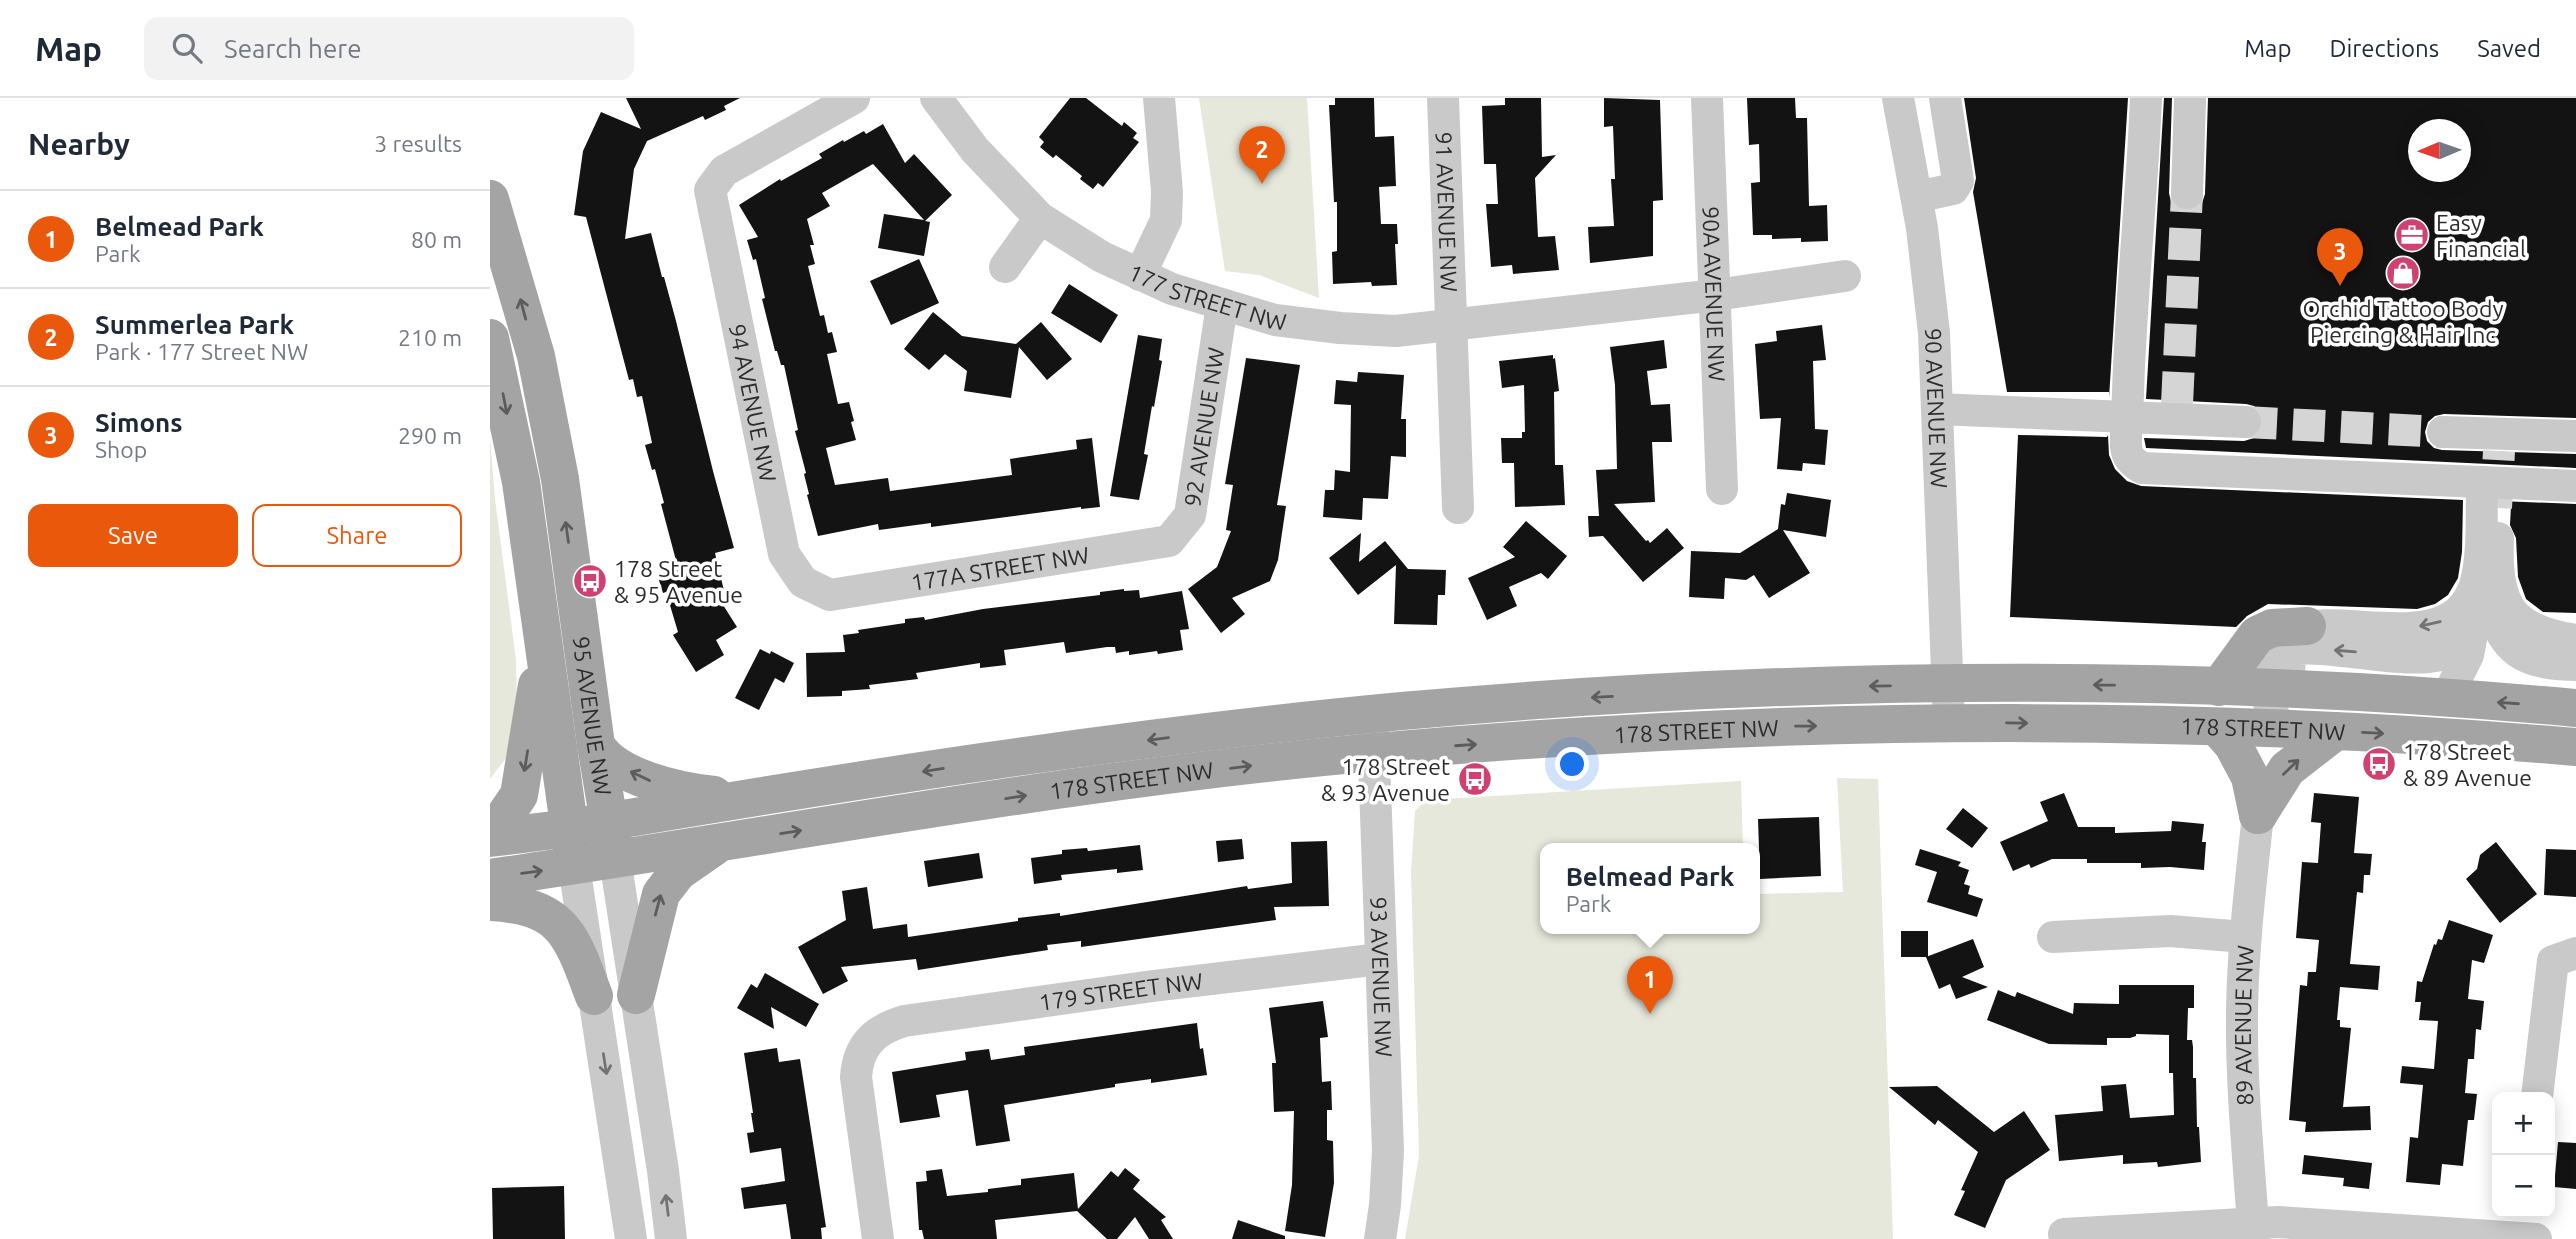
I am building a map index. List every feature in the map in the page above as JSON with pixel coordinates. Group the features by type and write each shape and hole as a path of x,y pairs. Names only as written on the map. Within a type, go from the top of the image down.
{"main road":[{"name":"95 AVENUE NW","path":"490,199 536,356 558,465 596,745 615,859"},
{"name":"95 AVENUE NW","path":"490,338 521,482 575,866"},
{"path":"2219,687 2257,635 2272,628 2307,626"},
{"path":"490,826 504,817 519,795 544,645"},
{"name":"178 STREET NW","path":"490,838 570,828 1052,752 1372,714 1670,692 1948,684 2277,688 2576,708"},
{"name":"178 STREET NW","path":"490,878 1057,791 1374,752 1673,730 1949,723 2217,727 2336,731 2576,747"},
{"path":"2217,727 2233,745 2246,768 2258,815"},
{"path":"2258,815 2287,769 2336,731"},
{"path":"596,745 602,754 615,764 652,781 682,791 754,798"},
{"path":"636,995 661,894 685,866 723,842"},
{"path":"490,902 518,906 541,913 556,922 575,944 594,996"}],"street":[{"name":"94 AVENUE NW","path":"830,595 803,582 784,554 710,190 724,171 855,98"},
{"path":"936,98 975,150 1040,218 1005,267"},
{"path":"1136,98 1160,108 1167,192 1166,220 1140,275"},
{"name":"91 AVENUE NW","path":"1443,98 1451,324"},
{"name":"90A AVENUE NW","path":"1707,98 1722,489"},
{"name":"90 AVENUE NW","path":"1898,98 1917,198 1933,320 1949,723"},
{"path":"1917,198 1954,189 1964,177 1945,98"},
{"path":"2146,98 2138,242 2131,302 2126,438 2130,460 2142,468 2576,486"},
{"path":"2187,193 2190,100"},
{"name":"177 STREET NW","path":"1040,218 1102,257 1172,289 1275,320 1340,328 1396,331 1716,295 1845,276"},
{"name":"92 AVENUE NW","path":"1169,541 1190,515 1222,305"},
{"path":"1451,324 1458,508"},
{"path":"1937,410 2177,411 2245,422"},
{"path":"2443,432 2490,442 2576,436"},
{"path":"2336,731 2311,722 2277,688 2272,644 2286,632 2307,626 2411,628 2428,626 2452,617 2470,597 2475,584 2491,483"},
{"path":"2491,483 2497,566 2506,602 2526,626 2539,632 2576,640"},
{"name":"177A STREET NW","path":"830,595 1169,541"},
{"path":"2480,614 2496,626 2503,639 2521,655 2537,662 2576,665"},
{"path":"2281,729 2269,709 2295,649 2411,657 2448,652 2480,614"},
{"path":"2446,699 2468,655 2480,614"},
{"name":"93 AVENUE NW","path":"1372,714 1388,1151 1380,1239"},
{"name":"89 AVENUE NW","path":"2254,1231 2242,1059 2245,937 2258,815"},
{"name":"95 AVENUE NW","path":"615,859 671,1239"},
{"name":"95 AVENUE NW","path":"575,866 631,1239"},
{"path":"2053,937 2170,931 2245,937"},
{"path":"2538,1092 2565,957"},
{"name":"179 STREET NW","path":"878,1239 856,1077 857,1063 866,1042 884,1028 904,1021 1380,959"},
{"path":"2064,1234 2254,1231 2304,1222 2526,1230"}],"shaded area":[{"path":"1199,98 1307,98 1319,298 1259,275 1225,271"},
{"path":"490,438 495,499 516,660 517,711 506,758 490,779"},
{"path":"1837,778 1878,779 1893,1239 1405,1239 1419,1155 1411,872 1415,811 1426,800 1741,781 1743,843 1540,843 1540,934 1760,934 1760,894 1843,892"}],"building":[{"path":"626,98 740,98 724,106 726,110 705,120 703,116 647,141 634,169 625,239 651,233 734,548 715,553 725,595 718,597 737,627 716,640 724,655 696,672 673,635 678,632 666,592 663,593 657,574 678,568 655,469 652,470 645,445 652,443 642,396 637,397 633,379 629,380 586,217 574,215 583,151 601,112 641,129"},
{"path":"1070,98 1086,98 1122,126 1124,122 1137,133 1133,138 1139,142 1103,187 1098,183 1093,189 1080,179 1082,176 1056,155 1053,158 1040,147 1044,142 1039,137"},
{"path":"1335,98 1374,98 1375,137 1394,136 1396,186 1379,187 1381,224 1397,224 1397,285 1372,286 1371,282 1333,284 1332,252 1337,251 1337,202 1334,202 1329,105 1335,105"},
{"path":"1505,98 1541,98 1542,157 1556,155 1535,178 1538,237 1555,236 1559,270 1513,274 1512,265 1491,267 1486,204 1498,204 1496,164 1484,164 1482,106 1505,105"},
{"path":"1604,98 1660,100 1663,200 1653,201 1653,256 1590,263 1588,227 1614,226 1611,179 1615,179 1613,126 1604,127"},
{"path":"1747,98 1795,98 1796,118 1807,118 1809,206 1827,205 1828,241 1801,242 1801,238 1772,239 1772,235 1753,235 1751,183 1760,182 1759,144 1749,145"},
{"path":"1964,98 2128,98 2109,398 2109,392 2007,392 1973,192 1976,178"},
{"path":"2164,98 2172,98 2169,193 2171,202 2177,208 2187,211 2196,209 2205,194 2208,98 2576,98 2576,418 2444,414 2435,416 2428,422 2425,432 2427,441 2434,448 2442,450 2576,454 2576,468 2146,448 2144,438 2244,441 2254,438 2263,423 2261,413 2254,406 2146,399"},
{"path":"883,124 905,163 914,154 952,195 925,221 930,222 924,256 878,248 884,214 924,220 873,164 822,193 830,206 807,219 814,245 810,245 815,264 808,266 820,316 824,315 828,333 832,332 837,352 827,354 838,404 849,402 856,440 826,448 835,485 888,478 890,491 1012,475 1010,459 1077,449 1076,440 1092,438 1100,507 1081,507 931,527 931,523 879,530 878,524 818,536 807,495 806,473 795,431 798,430 784,365 781,365 775,351 762,299 765,298 756,259 753,260 747,240 758,237 739,205 780,179 781,181 822,158 819,154 843,140 844,142 864,131 866,134"},
{"path":"919,259 939,303 891,325 870,281"},
{"path":"1069,284 1118,315 1101,343 1051,313"},
{"path":"933,312 962,336 1016,344 1041,322 1072,359 1047,380 1019,347 1011,398 964,391 967,371 945,354 929,370 904,349"},
{"path":"1822,325 1826,360 1813,361 1815,429 1828,430 1825,465 1803,463 1802,471 1777,469 1781,418 1760,419 1755,344 1777,341 1776,331"},
{"path":"1138,335 1162,339 1159,360 1162,361 1144,454 1148,455 1139,500 1110,496"},
{"path":"1664,340 1667,368 1647,371 1651,405 1670,404 1672,442 1652,442 1655,502 1614,504 1646,541 1650,543 1667,528 1684,548 1643,582 1603,536 1589,537 1588,516 1599,516 1596,470 1617,469 1615,385 1610,347"},
{"path":"1553,355 1559,391 1554,392 1555,465 1563,465 1565,505 1515,507 1514,463 1502,463 1501,438 1522,438 1522,432 1525,432 1524,385 1502,388 1499,361"},
{"path":"1246,358 1300,365 1277,505 1286,506 1278,560 1270,581 1232,598 1245,614 1221,633 1188,589 1217,567 1231,531 1226,530 1233,485 1225,484"},
{"path":"1358,372 1404,375 1401,419 1406,419 1406,457 1391,456 1388,499 1363,498 1362,520 1323,517 1325,490 1334,490 1335,470 1350,472 1351,405 1334,404 1336,380 1357,382"},
{"path":"2018,435 2108,435 2109,455 2115,469 2127,481 2141,486 2463,500 2462,552 2458,578 2448,595 2435,604 2417,609 2268,604 2247,616 2236,627 2010,617"},
{"path":"1787,493 1831,500 1826,537 1783,530 1810,573 1769,598 1754,575 1746,580 1725,578 1724,599 1689,597 1691,551 1740,553 1778,529 1781,504 1785,505"},
{"path":"2500,501 2576,504 2576,613 2543,612 2526,599 2518,577 2516,538 2510,525 2511,506 2500,506"},
{"path":"1526,521 1567,556 1548,579 1541,573 1509,587 1517,606 1487,620 1468,578 1515,557 1503,547"},
{"path":"1361,533 1359,562 1385,541 1408,569 1446,570 1445,595 1438,595 1437,625 1394,624 1396,565 1358,595 1329,558"},
{"path":"1139,590 1140,598 1182,591 1189,629 1180,630 1183,650 1129,655 1129,651 1116,653 1115,647 1107,647 1066,653 1064,642 1004,650 1006,665 980,668 980,663 916,673 918,679 869,685 870,689 842,691 842,696 807,697 806,653 845,652 843,635 905,623 905,619 924,617 925,620 983,609 1100,595 1100,592"},
{"path":"760,649 770,654 771,651 794,663 784,683 775,678 759,710 735,698"},
{"path":"2064,793 2078,827 2115,827 2115,833 2171,831 2172,821 2204,824 2204,870 2141,868 2141,863 2087,863 2087,859 2052,859 2031,868 2029,864 2013,871 2000,842 2048,821 2040,802"},
{"path":"2314,793 2359,797 2354,853 2372,854 2370,875 2364,875 2363,893 2357,892 2350,964 2380,966 2378,990 2340,987 2337,1020 2340,1020 2340,1027 2351,1028 2343,1107 2370,1106 2371,1130 2305,1132 2306,1122 2289,1120 2300,985 2307,986 2308,972 2316,972 2319,940 2296,938 2302,862 2318,863 2321,823 2311,822"},
{"path":"1963,808 1988,828 1972,848 1946,829"},
{"path":"1819,817 1821,876 1760,879 1758,819"},
{"path":"1242,839 1244,859 1218,862 1216,841"},
{"path":"1327,841 1329,906 1274,907 1276,920 1081,947 1081,941 1047,945 1048,950 918,970 916,959 841,967 848,981 823,994 798,947 846,920 842,891 867,887 873,929 907,924 908,937 1018,921 1018,918 1060,913 1060,916 1247,886 1248,889 1292,883 1291,842"},
{"path":"2496,842 2537,894 2500,923 2466,879 2477,869 2480,855"},
{"path":"1140,845 1143,870 1117,873 1117,869 1061,875 1062,880 1034,884 1031,858 1062,854 1062,850 1087,848 1088,851"},
{"path":"1920,849 1961,862 1958,866 1969,870 1964,884 1970,886 1968,894 1983,899 1977,917 1927,902 1937,872 1915,865"},
{"path":"2546,849 2576,850 2576,897 2544,895"},
{"path":"979,853 983,878 928,887 924,861"},
{"path":"2449,920 2493,935 2484,963 2472,960 2468,999 2484,1001 2481,1030 2476,1029 2474,1059 2468,1059 2465,1093 2477,1094 2474,1120 2468,1120 2463,1166 2442,1164 2440,1185 2406,1182 2410,1137 2418,1138 2423,1085 2400,1083 2402,1066 2434,1069 2438,1021 2419,1020 2421,1002 2415,1002 2417,981 2422,982 2434,944 2436,945 2438,939 2442,940"},
{"path":"1901,931 1928,931 1928,957 1901,957"},
{"path":"1973,939 1984,967 1962,977 1988,987 1956,999 1950,984 1939,989 1926,957"},
{"path":"765,973 819,1004 806,1027 771,1007 774,1029 737,1008 751,984 757,988"},
{"path":"2119,985 2194,985 2194,1008 2188,1008 2187,1040 2192,1040 2193,1047 2193,1078 2196,1078 2201,1162 2158,1167 2157,1162 2123,1164 2123,1155 2059,1161 2055,1115 2103,1111 2101,1086 2126,1084 2130,1118 2174,1115 2173,1073 2169,1073 2169,1035 2136,1034 2130,1038 2107,1038 2107,1045 2049,1044 1987,1020 1998,990 2015,997 2017,992 2073,1014 2074,1003 2119,1004"},
{"path":"1323,1001 1328,1037 1320,1038 1322,1082 1331,1081 1332,1110 1327,1110 1327,1140 1333,1141 1334,1183 1325,1237 1285,1231 1292,1185 1294,1111 1274,1112 1272,1063 1276,1063 1269,1008"},
{"path":"1197,1023 1207,1075 1151,1083 1151,1079 1115,1084 1115,1087 1004,1105 1010,1141 976,1146 968,1090 936,1095 940,1117 900,1123 892,1072 966,1060 965,1052 989,1049 991,1060 1025,1055 1024,1047"},
{"path":"777,1048 779,1062 800,1059 826,1227 821,1228 822,1239 791,1239 786,1204 744,1209 741,1188 785,1181 781,1148 750,1153 747,1133 754,1132 744,1053"},
{"path":"1937,1086 1994,1132 2024,1111 2050,1150 2006,1180 1985,1228 1954,1215 1965,1191 1961,1190 1978,1152 1938,1120 1935,1125 1889,1087"},
{"path":"2558,1142 2576,1143 2576,1189 2555,1187"},
{"path":"2304,1155 2372,1163 2369,1189 2343,1186 2344,1178 2302,1174"},
{"path":"1125,1168 1140,1180 1133,1189 1166,1217 1161,1220 1173,1239 1149,1239 1135,1217 1117,1239 1107,1239 1077,1211 995,1220 997,1239 924,1239 922,1230 919,1230 916,1182 927,1181 926,1171 942,1169 947,1196 1021,1185 1021,1179 1074,1173 1078,1209 1111,1171 1118,1177"},
{"path":"564,1186 565,1239 493,1239 492,1188"},
{"path":"1238,1220 1285,1236 1285,1239 1232,1239"}],"tunnel":[{"path":"2177,404 2187,193"},
{"path":"2245,422 2443,432"},
{"path":"2496,508 2499,451"}],"place":[{"name":"Summerlea Park","path":"1262,184"},
{"name":"Easy Financial","path":"2412,235"},
{"name":"Orchid Tattoo Body Piercing & Hair Inc","path":"2403,273"},
{"name":"Simons","path":"2340,286"},
{"name":"178 Street & 95 Avenue","path":"590,581"},
{"name":"178 Street & 89 Avenue","path":"2379,764"},
{"name":"178 Street & 93 Avenue","path":"1475,779"},
{"name":"Belmead Park","path":"1650,1014"}]}
